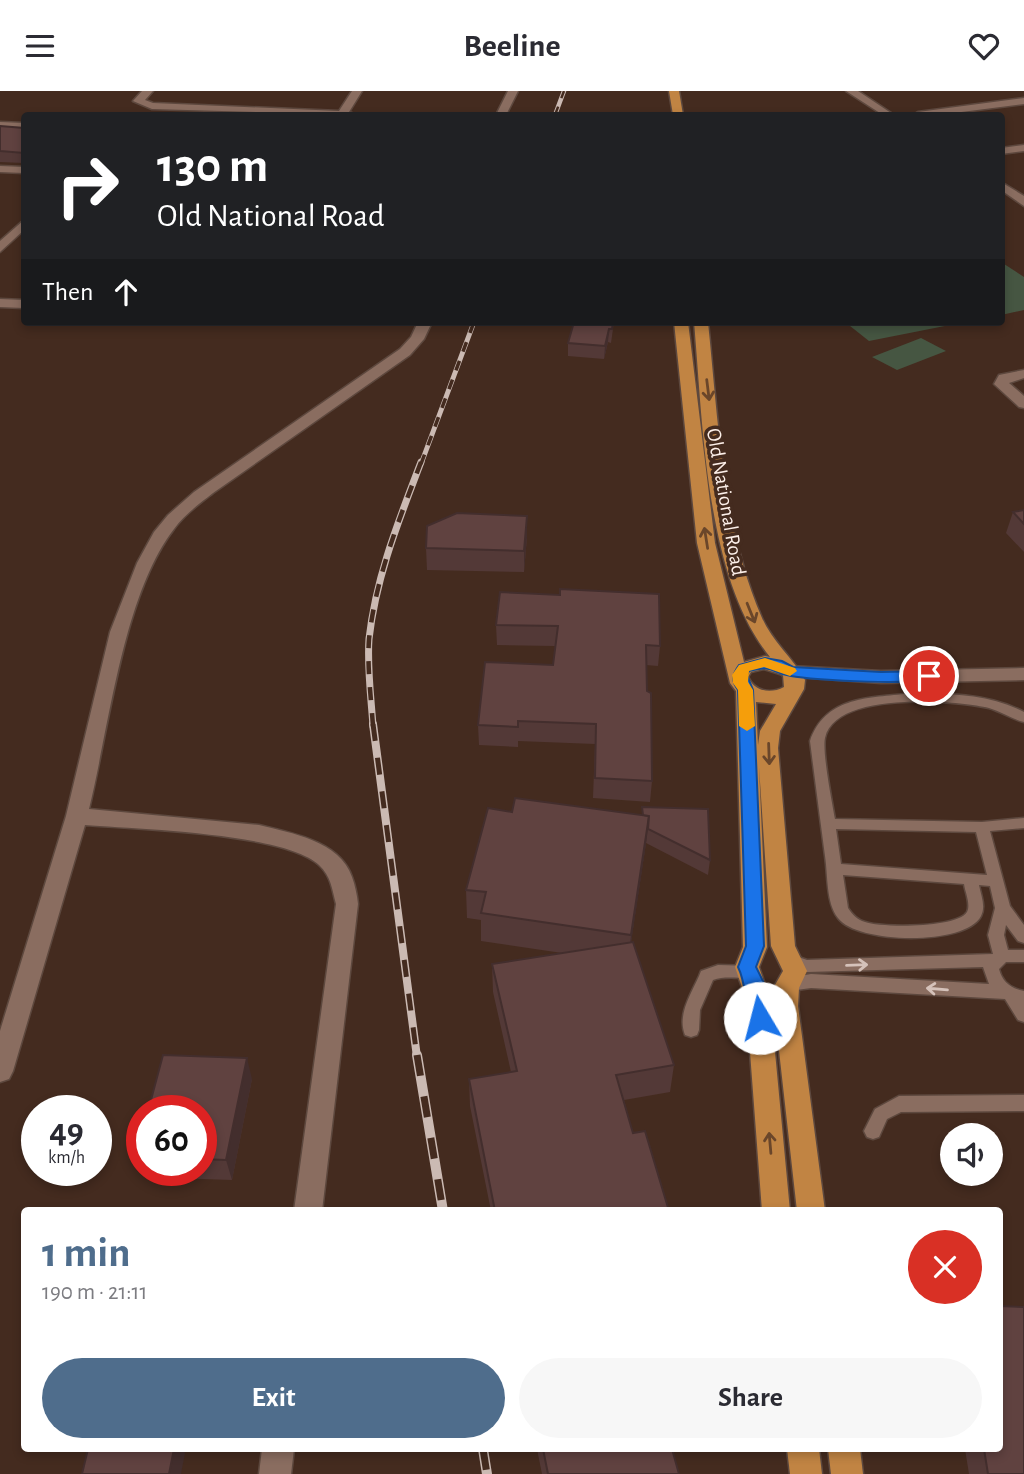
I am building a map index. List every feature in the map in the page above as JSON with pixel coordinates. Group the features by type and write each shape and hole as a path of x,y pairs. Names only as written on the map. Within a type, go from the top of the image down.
{"main road":[{"path":"674,91 678,112"},
{"name":"Old National Road","path":"681,326 706,543 743,682 755,946 751,970 759,1009 776,1207"},
{"name":"Old National Road","path":"701,326 718,468 740,584 755,622 791,681"},
{"path":"765,662 791,681 774,698 754,695 743,682 744,668 765,662"},
{"path":"791,681 769,731 768,748 783,946 788,971 786,1006 811,1207"},
{"path":"770,950 788,971 771,988 751,970 761,951 770,950"},
{"path":"803,1452 806,1474"},
{"path":"844,1452 847,1474"}],"street":[{"path":"148,91 138,101 152,106 279,112"},
{"path":"344,112 357,91"},
{"path":"503,112 513,91"},
{"path":"851,91 884,112"},
{"path":"941,112 1024,101"},
{"path":"0,125 21,126"},
{"path":"1005,150 1024,148"},
{"path":"0,169 21,170"},
{"path":"1005,188 1024,202"},
{"path":"0,248 5,237 21,226"},
{"path":"0,303 21,304"},
{"path":"0,1071 77,816 123,623 146,563 164,530 188,505 214,485 405,352 417,339 423,326"},
{"path":"1024,373 1004,379 1002,384 1024,404"},
{"path":"791,681 1024,674"},
{"path":"77,816 259,833 284,838 307,847 326,859 341,876 347,904 309,1207"},
{"path":"275,1474 278,1452"}],"lane":[{"path":"970,879 974,915 964,924 947,928 873,930 859,927 841,912 817,741 826,720 837,712 864,703 963,699 999,705 1024,718"},
{"path":"827,824 982,827 1024,823"},
{"path":"982,827 1003,908 1024,937"},
{"path":"835,869 996,881"},
{"path":"1003,908 996,935 998,958 991,967 992,976 1014,995 1024,1015"},
{"path":"788,971 807,966 1024,956"},
{"path":"691,1030 692,1010 707,976 718,971 751,970"},
{"path":"788,971 811,981 1014,995"},
{"path":"873,1131 881,1114 899,1104 1024,1103"}],"green space":[{"path":"1005,265 1024,277 1024,310 1005,314"},
{"path":"850,326 945,326 869,341"},
{"path":"921,338 946,351 897,370 872,357"}],"building":[{"path":"0,126 21,128 21,153 0,151"},
{"path":"573,326 612,326 609,329 605,346 568,343"},
{"path":"1024,510 1024,524 1013,512"},
{"path":"457,513 527,516 524,551 426,548 427,526"},
{"path":"560,589 659,594 660,646 646,645 647,691 651,693 652,781 595,778 596,724 518,721 518,727 478,725 485,662 553,665 558,626 496,625 500,592 560,595"},
{"path":"515,798 649,816 631,935 481,913 486,892 466,890 488,808 512,812"},
{"path":"642,807 708,809 710,860 648,829 649,816 643,815"},
{"path":"633,942 674,1065 616,1075 633,1133 645,1131 668,1207 494,1207 469,1079 517,1071 492,964"},
{"path":"163,1055 247,1058 226,1160 217,1160 217,1095 152,1095"},
{"path":"1003,1306 1024,1307 1024,1474 988,1474 984,1452 1003,1452"},
{"path":"87,1452 173,1452 169,1474 82,1474"},
{"path":"544,1452 673,1452 679,1474 548,1474"}],"railway":[{"path":"556,112 564,91"},
{"path":"421,464 473,326"},
{"path":"373,726 368,660 372,616 389,549 421,462"},
{"path":"373,724 417,1057"},
{"path":"417,1055 442,1207"},
{"path":"483,1452 487,1474"}],"slow traffic":[{"path":"747,726 746,690 740,683 744,668 765,662 777,664 790,671"}],"route":[{"path":"760,1018 754,981 747,967 755,946 746,690 740,683 740,675 744,668 765,662 777,664 790,672 881,677 929,676"}]}
